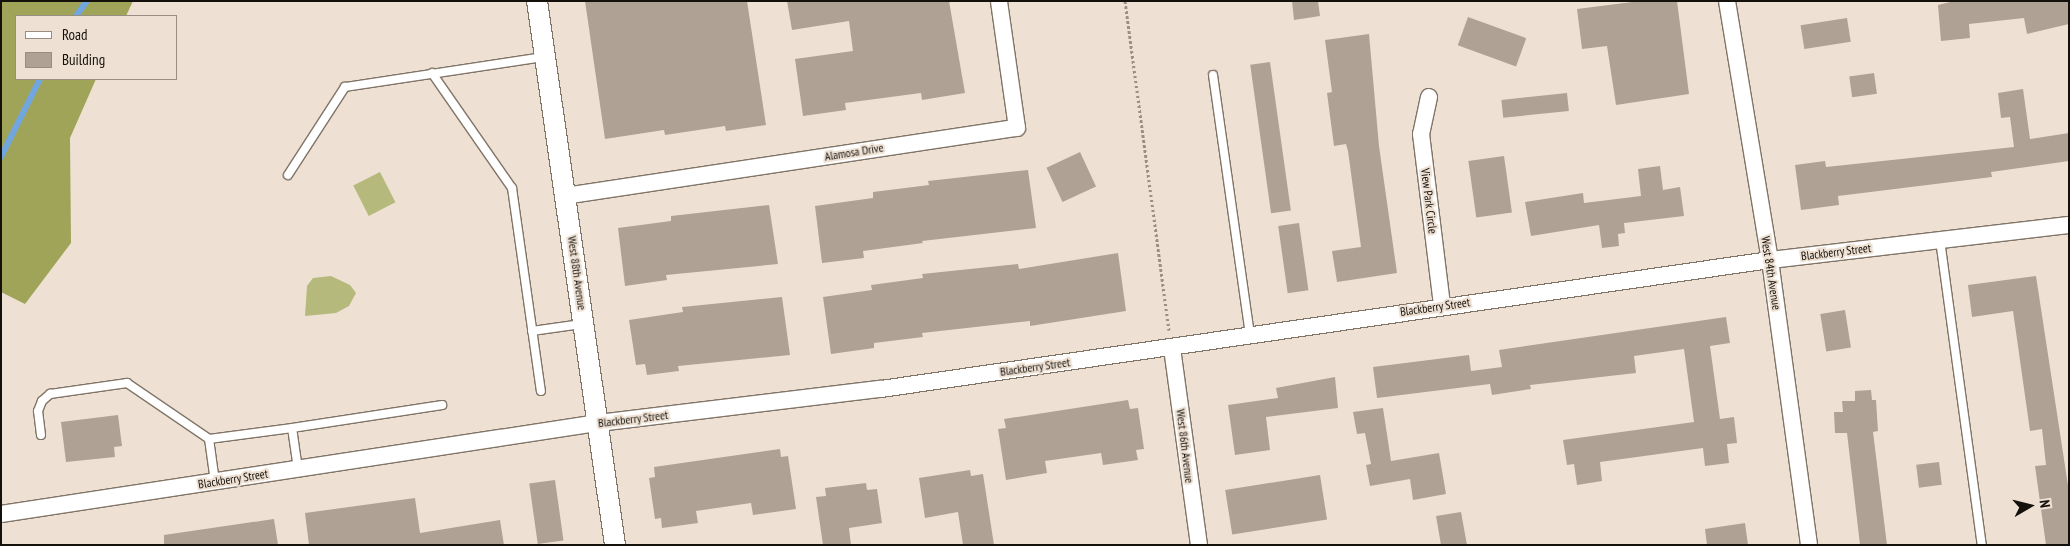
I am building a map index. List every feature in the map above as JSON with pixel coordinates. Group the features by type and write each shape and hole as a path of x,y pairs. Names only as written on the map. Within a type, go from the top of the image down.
{"street":[{"name":"West 88th Avenue","path":"537,1 615,545"},
{"name":"Alamosa Drive","path":"566,196 1016,128 999,1"},
{"name":"West 84th Avenue","path":"1728,1 1770,260 1809,545"},
{"name":"View Park Circle","path":"1429,97 1420,134 1442,306"},
{"name":"Blackberry Street","path":"1,514 598,423 882,389 1172,348 1250,334 1442,306 1770,260 2069,224"},
{"name":"West 86th Avenue","path":"1172,348 1199,545"}],"lane":[{"path":"288,175 345,86 545,56"},
{"path":"432,73 512,188 541,391"},
{"path":"1213,75 1250,334"},
{"path":"1940,240 1982,545"},
{"path":"532,331 584,324"},
{"path":"41,435 38,411 42,401 50,394 128,383 209,440 442,405"},
{"path":"292,428 298,469"},
{"path":"209,440 215,482"}],"path":[{"path":"1125,1 1172,348"}],"green space":[{"path":"1,1 133,1 126,15 15,15 15,80 96,80 70,138 71,243 25,304 1,292"},
{"path":"380,172 395,202 369,216 353,186"},
{"path":"331,276 350,285 356,293 349,306 336,313 305,316 307,286 313,278"}],"building":[{"path":"585,1 747,1 766,125 726,131 725,126 665,135 664,130 605,139"},
{"path":"787,1 949,1 965,93 922,100 921,93 845,103 846,110 803,116 795,59 853,51 849,21 792,30"},
{"path":"1292,1 1318,1 1320,16 1294,20"},
{"path":"1640,1 1677,1 1689,94 1616,105 1607,46 1582,49 1577,9"},
{"path":"1954,1 2069,1 2069,24 2027,34 2024,18 1969,24 1970,38 1941,41 1938,5"},
{"path":"1468,17 1526,38 1516,66 1458,45"},
{"path":"1847,18 1851,42 1804,49 1801,25"},
{"path":"1369,34 1379,146 1397,273 1337,282 1332,251 1361,247 1348,151 1346,144 1334,146 1327,93 1332,92 1325,40"},
{"path":"1270,62 1291,211 1271,213 1250,65"},
{"path":"1874,73 1877,94 1852,97 1849,76"},
{"path":"2023,89 2030,139 2069,133 2069,161 1991,172 1992,177 1838,196 1839,205 1801,210 1795,165 1825,161 1826,167 2014,147 2010,117 2001,118 1998,93"},
{"path":"1567,93 1569,111 1503,118 1501,100"},
{"path":"1080,152 1096,186 1063,202 1046,168"},
{"path":"1504,156 1512,212 1476,217 1468,161"},
{"path":"1660,166 1663,190 1680,187 1684,216 1624,223 1625,233 1618,234 1619,246 1602,248 1599,225 1531,236 1525,202 1583,193 1584,203 1641,196 1638,169"},
{"path":"1028,170 1036,228 922,241 923,243 863,251 864,258 822,263 815,206 873,198 873,192 929,185 928,181"},
{"path":"769,205 778,264 666,275 667,280 625,286 618,228 671,221 671,216"},
{"path":"1299,223 1308,290 1288,293 1278,226"},
{"path":"1118,253 1126,311 1030,326 1030,321 922,333 923,337 874,343 874,348 831,354 823,297 872,290 871,285 923,278 922,274 1018,264 1019,269"},
{"path":"2036,276 2069,492 2069,545 2046,545 2035,466 2046,465 2042,429 2030,431 2013,311 1972,317 1968,285"},
{"path":"782,297 790,355 678,366 679,371 647,375 645,364 636,365 629,320 683,312 682,307"},
{"path":"1845,310 1851,348 1826,351 1820,314"},
{"path":"1726,317 1730,343 1710,346 1720,419 1734,417 1737,443 1727,444 1729,463 1705,466 1703,448 1600,462 1602,481 1577,485 1574,464 1567,465 1563,440 1694,422 1684,349 1634,356 1636,373 1530,385 1531,389 1492,395 1490,384 1377,398 1373,367 1469,355 1471,371 1502,367 1499,350"},
{"path":"1335,377 1338,408 1266,417 1270,450 1235,455 1228,405 1278,398 1276,388"},
{"path":"1871,390 1872,400 1876,400 1878,431 1873,432 1887,545 1860,545 1847,433 1835,433 1834,412 1843,412 1842,401 1855,401 1855,391"},
{"path":"1128,400 1130,409 1138,408 1144,449 1136,450 1138,460 1103,465 1101,453 1045,461 1047,473 1006,480 998,429 1006,428 1004,419"},
{"path":"1383,408 1391,461 1439,453 1446,494 1413,500 1410,479 1370,486 1366,465 1371,464 1365,433 1357,434 1353,412"},
{"path":"118,415 122,446 114,447 115,457 66,462 61,422"},
{"path":"780,449 781,457 788,456 796,509 753,515 751,503 696,511 698,523 662,528 661,518 655,519 649,478 655,477 654,467"},
{"path":"1939,462 1942,485 1919,488 1916,465"},
{"path":"970,470 971,476 983,474 994,545 963,545 958,512 925,518 919,478"},
{"path":"1320,475 1327,519 1232,534 1225,490"},
{"path":"555,480 563,540 538,544 529,484"},
{"path":"866,483 867,490 877,489 882,523 849,528 851,545 823,545 816,497 826,496 825,488"},
{"path":"415,498 420,533 500,520 504,545 309,545 305,513"},
{"path":"1461,512 1467,545 1441,545 1436,516"},
{"path":"274,519 278,545 164,545 164,535"},
{"path":"1745,523 1748,545 1707,545 1705,529"}],"waterway":[{"path":"77,15 87,1"},
{"path":"1,157 40,80"}]}
